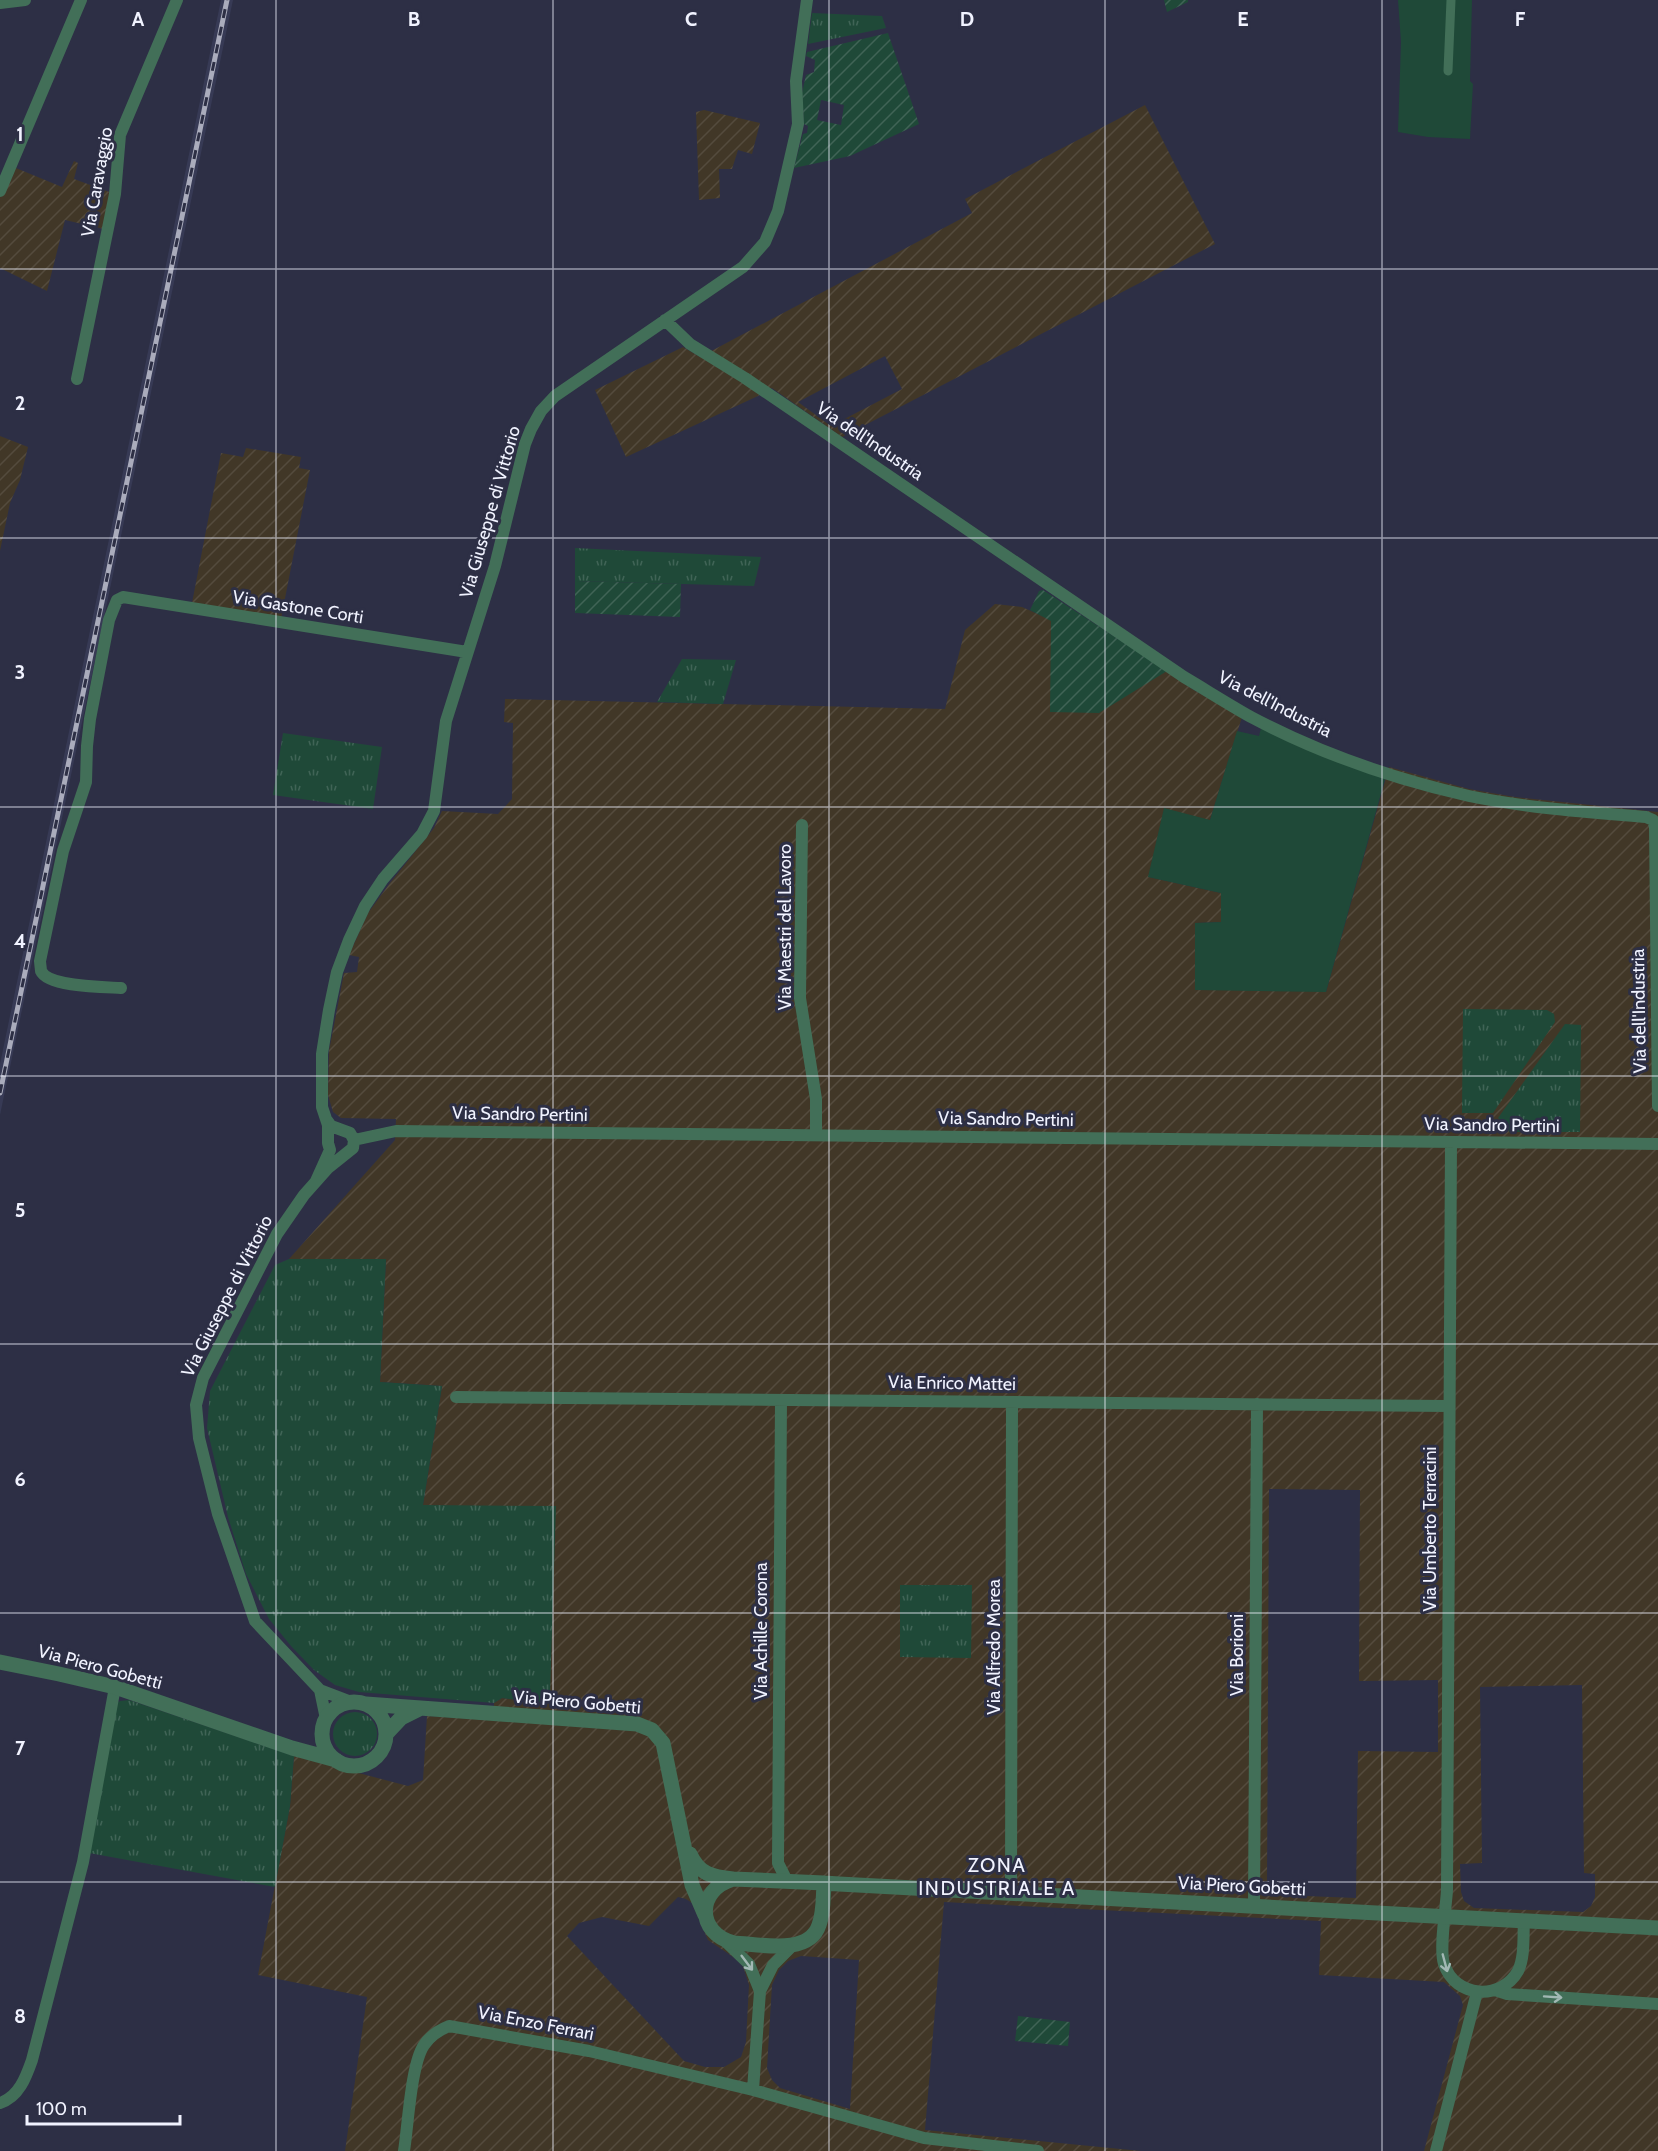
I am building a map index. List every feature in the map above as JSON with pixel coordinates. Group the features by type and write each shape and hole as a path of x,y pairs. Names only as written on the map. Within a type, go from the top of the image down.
{"street":[{"path":"0,3 25,0"},
{"path":"0,191 81,0"},
{"name":"Via Caravaggio","path":"77,378 115,194 120,135 177,0"},
{"name":"Via Giuseppe di Vittorio","path":"334,1133 325,1118 322,1094 322,1054 328,1010 338,972 349,940 365,906 383,879 422,834 434,811 446,721 495,566 525,444 536,420 555,396 743,267 760,249 772,228 778,210 798,124 796,81 807,0"},
{"path":"1448,71 1451,0"},
{"name":"Via dell'Industria","path":"665,320 690,344 745,378 1184,677 1253,718 1362,766 1470,796 1516,804 1646,817 1653,820 1655,827 1658,1106"},
{"name":"Via Gastone Corti","path":"121,988 57,981 46,977 41,971 40,961 63,851 86,782 90,719 109,621 117,600 123,597 467,652"},
{"name":"Via Maestri del Lavoro","path":"802,825 800,998 816,1099 816,1135"},
{"name":"Via Giuseppe di Vittorio","path":"334,1133 347,1131 354,1140 353,1148 316,1181 293,1210 266,1254 203,1378 196,1405 199,1438 218,1514 252,1615 260,1628 320,1690 360,1703"},
{"name":"Via Sandro Pertini","path":"354,1140 396,1131 1658,1144"},
{"name":"Via Giuseppe di Vittorio","path":"316,1181 330,1150 328,1143 334,1133"},
{"name":"Via Umberto Terracini","path":"1445,1916 1451,1142"},
{"path":"330,1150 336,1155 344,1155"},
{"name":"Via Enrico Mattei","path":"456,1397 1448,1406"},
{"name":"Via Achille Corona","path":"770,1881 778,1863 781,1400"},
{"name":"Via Alfredo Morea","path":"1011,1893 1012,1402"},
{"name":"Via Borioni","path":"1254,1906 1257,1404"},
{"name":"Via Piero Gobetti","path":"0,1662 115,1688 292,1748 336,1760"},
{"path":"0,2103 7,2101 22,2085 32,2060 83,1862 115,1688"},
{"path":"292,1748 309,1744 325,1724 338,1707 360,1703 378,1713 386,1727 383,1749 372,1761 357,1766 342,1764 336,1760 326,1749 322,1736 325,1724 320,1690"},
{"name":"Via Piero Gobetti","path":"360,1703 645,1726 663,1743 692,1885 705,1915"},
{"path":"386,1734 401,1718 421,1708"},
{"name":"Via Piero Gobetti","path":"682,1838 699,1869 706,1874 733,1879 1658,1928"},
{"name":"Via Achille Corona","path":"778,1863 787,1881"},
{"path":"733,1879 720,1883 713,1890 706,1904 705,1915 712,1930 748,1964 760,1991"},
{"path":"725,1941 792,1946 806,1941 816,1932 822,1915 824,1883"},
{"path":"1445,1916 1443,1955 1447,1970 1456,1982 1477,1992 1495,1990 1507,1984 1520,1967 1524,1920"},
{"path":"753,2090 760,1991 773,1965 792,1946"},
{"path":"1495,1990 1507,1994 1658,2004"},
{"path":"1436,2151 1477,1992"},
{"name":"Via Enzo Ferrari","path":"404,2151 416,2061 424,2044 449,2025 576,2048 753,2090 924,2138 1038,2151"}],"shaded area":[{"path":"221,0 233,0 0,1115 0,1064"},
{"path":"1145,105 1215,244 842,437 772,388 626,457 595,390 683,347 700,357 972,213 965,199","holes":["885,356 902,389 831,426 798,402"]},
{"path":"704,110 760,123 752,154 738,150 732,169 719,169 720,198 699,200 696,112"},
{"path":"74,161 78,163 74,179 115,194 108,230 65,220 47,291 0,268 0,191 11,166 62,187"},
{"path":"0,436 28,447 20,480 10,503 0,551"},
{"path":"246,448 301,457 299,468 310,470 281,619 192,603 221,453 243,457"},
{"path":"995,604 1022,607 1167,671 1192,689 1242,717 1210,820 1149,877 1221,893 1222,922 1195,923 1326,992 1389,767 1469,789 1515,797 1658,812 1658,2151 1424,2151 1463,2005 1460,1996 1444,1982 1319,1975 1321,1921 944,1902 925,2130 1141,2151 345,2151 367,1997 258,1975 290,1806 294,1756 408,1786 423,1780 427,1716 494,1720 494,1703 502,1698 542,1703 423,1505 442,1386 380,1382 386,1259 289,1259 395,1140 396,1119 341,1118 333,1112 328,1095 329,1051 344,973 357,972 359,957 349,955 368,913 434,828 442,811 498,814 512,799 513,723 504,722 505,699 945,709 965,630","holes":["1269,1489 1360,1490 1359,1681 1438,1680 1438,1752 1358,1751 1356,1898 1281,1895 1273,1892 1267,1886","1582,1685 1584,1873 1595,1874 1595,1897 1591,1906 1583,1912 1474,1908 1464,1901 1461,1892 1460,1864 1482,1863 1480,1687","678,1897 686,1899 692,1903 708,1940 742,1963 749,1985 746,2042 741,2057 724,2067 705,2067 684,2061 567,1936 579,1923 602,1917 649,1926","801,1956 859,1960 850,2109 780,2088 772,2080 767,2068 772,1985 779,1970 788,1961"]}],"green space":[{"path":"1164,0 1188,0 1188,2 1167,12"},
{"path":"1398,0 1472,0 1470,81 1473,84 1470,139 1428,137 1398,132 1401,42"},
{"path":"812,13 882,16 886,28 808,44"},
{"path":"888,33 919,124 850,156 794,168 803,134 807,133 808,126 804,124 802,93 806,75 814,72 815,60 806,56 807,52","holes":["821,100 844,105 841,125 817,120"]},
{"path":"575,548 761,557 754,586 575,581"},
{"path":"575,581 681,584 680,617 575,613"},
{"path":"1043,590 1167,671 1099,713 1050,712 1051,621 1030,610 1039,591"},
{"path":"682,659 736,660 723,704 657,702"},
{"path":"1261,728 1385,779 1326,992 1195,990 1195,923 1221,922 1221,893 1148,877 1164,808 1210,820 1237,731 1259,736"},
{"path":"283,733 382,747 373,809 273,795"},
{"path":"1463,1009 1547,1010 1554,1014 1555,1022 1493,1113 1462,1113"},
{"path":"1565,1024 1581,1025 1580,1132 1509,1132 1506,1124 1498,1118"},
{"path":"289,1259 386,1259 380,1382 442,1386 423,1505 556,1506 550,1694 542,1703 502,1698 494,1703 359,1692 335,1685 314,1670 269,1619 246,1574 228,1517 207,1428 210,1391 275,1265"},
{"path":"900,1585 972,1585 971,1658 900,1657"},
{"path":"129,1700 294,1756 290,1806 275,1887 89,1853 116,1704"},
{"path":"355,1712 364,1713 371,1718 376,1725 376,1743 371,1750 364,1755 355,1756 346,1755 339,1750 334,1743 333,1734 334,1725 339,1718 346,1713"},
{"path":"1018,2016 1070,2022 1068,2046 1015,2041"}],"railway":[{"path":"0,1093 227,0"}],"district":[{"name":"ZONA INDUSTRIALE A","path":"997,1876"}]}
